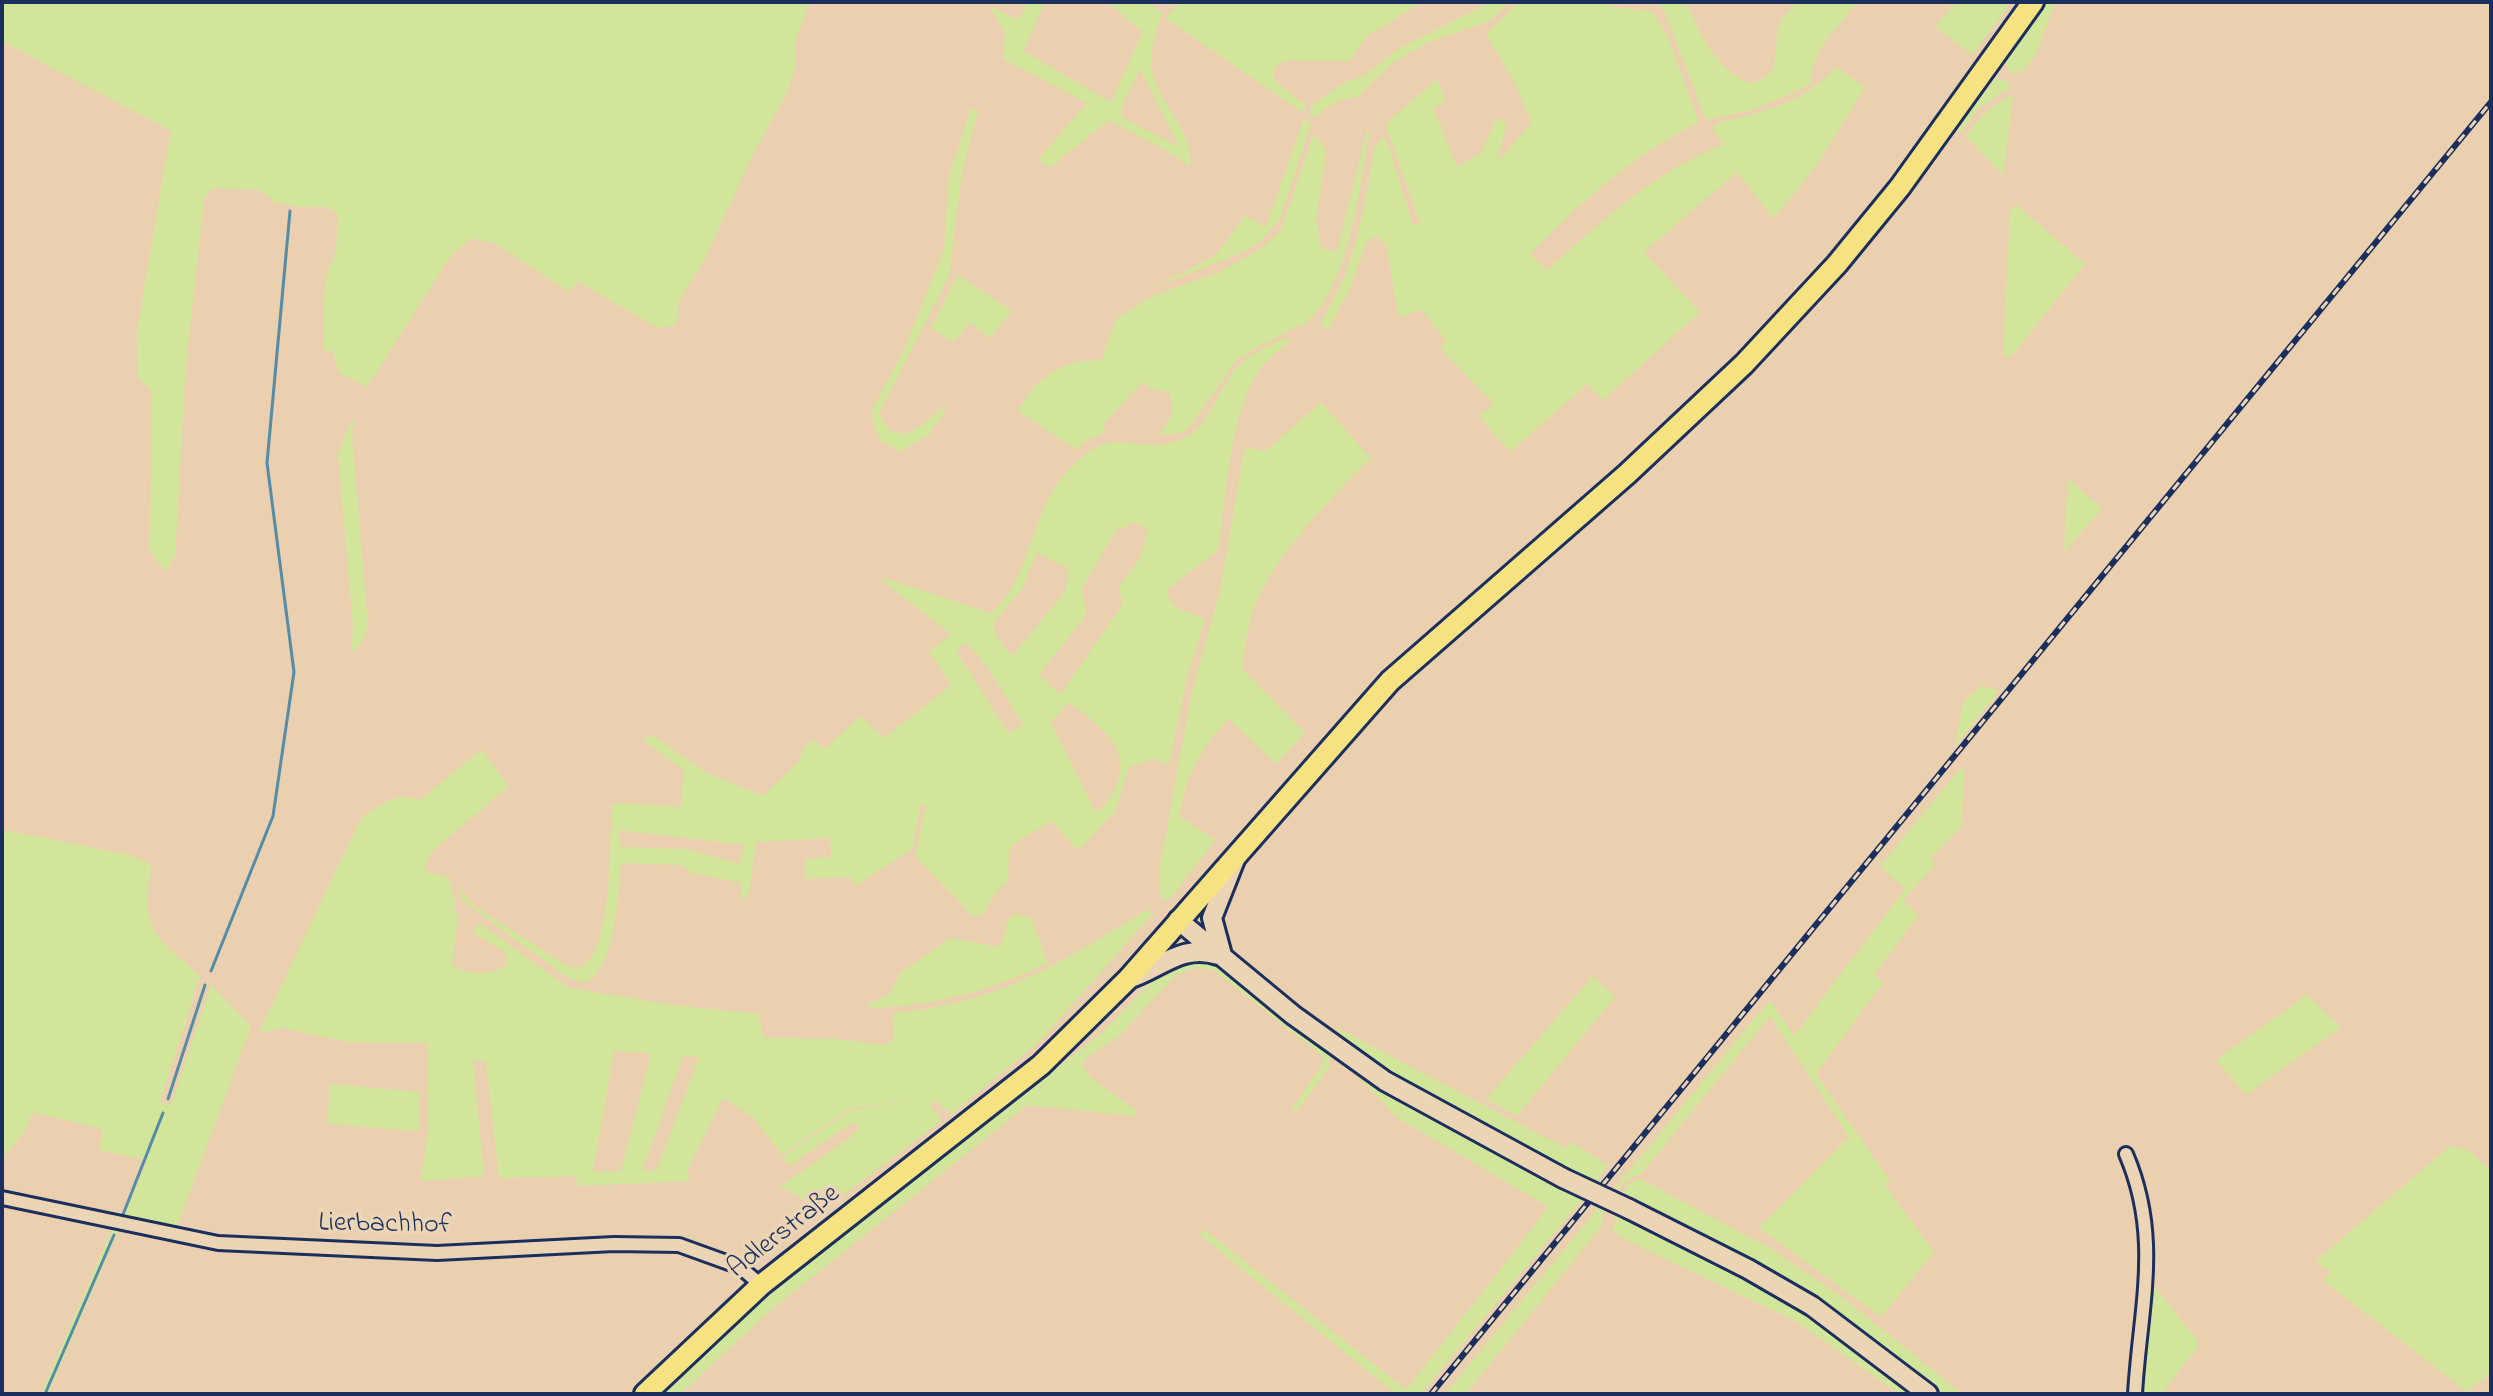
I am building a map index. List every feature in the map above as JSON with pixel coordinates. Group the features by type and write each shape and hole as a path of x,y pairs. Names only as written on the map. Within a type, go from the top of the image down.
{"main road":[{"name":"Adlerstraße","path":"645,1394 761,1285 1041,1065 1128,979 1390,681 1627,474 1744,364 1822,281 1900,187 2033,2"}],"street":[{"path":"1223,957 1212,918 1236,857"},
{"path":"1178,920 1293,1015 1385,1081 1563,1178 1748,1269 1812,1306 1928,1394"},
{"path":"1128,979 1190,951 1223,957"},
{"path":"2126,1154 2142,1191 2147,1232 2135,1394"},
{"name":"Lierbachhof","path":"2,1198 218,1243 437,1253 614,1244 679,1245 740,1267 761,1285"}],"green space":[{"path":"2,2 810,2 796,38 795,69 787,93 754,152 704,260 679,301 676,325 657,328 578,281 569,292 496,244 472,238 450,257 367,387 338,372 333,351 324,350 323,311 327,274 336,251 338,215 328,207 298,207 274,202 261,190 212,188 204,199 186,363 175,556 165,572 150,551 152,392 138,377 137,331 171,131 2,41"},
{"path":"1028,2 1045,2 1023,51 1111,102 1143,32 1107,2 1148,2 1162,14 1152,48 1152,69 1160,94 1187,141 1190,168 1176,156 1109,120 1049,168 1038,160 1087,103 1003,59 1005,32 989,6 1019,20","holes":["1140,69 1179,147 1123,118 1121,108"]},
{"path":"1181,2 1422,2 1373,33 1371,31 1349,61 1290,60 1277,64 1273,75 1276,82 1306,106 1302,112 1165,18"},
{"path":"1491,2 1510,2 1488,22 1428,42 1391,64 1356,98 1339,101 1316,117 1310,116 1311,107 1342,84 1365,75 1400,48"},
{"path":"1519,2 1608,2 1611,7 1652,11 1666,34 1699,122 1631,164 1549,235 1530,254 1547,270 1652,183 1699,155 1724,145 1713,129 1716,123 1765,111 1796,98 1824,80 1836,67 1865,87 1815,168 1773,218 1737,172 1644,252 1700,312 1603,400 1587,384 1510,452 1479,416 1494,404 1441,349 1446,341 1424,312 1417,310 1403,318 1398,314 1387,247 1377,236 1367,240 1350,288 1328,330 1320,324 1349,262 1362,217 1374,148 1383,137 1387,141 1413,225 1420,223 1386,126 1388,122 1437,79 1446,102 1433,108 1457,167 1481,153 1496,120 1506,123 1498,162 1532,122 1514,82 1486,34"},
{"path":"1656,2 1686,2 1703,38 1718,60 1749,83 1761,80 1773,68 1780,24 1796,2 1857,2 1820,49 1815,60 1812,84 1753,110 1706,120 1664,10"},
{"path":"1956,2 2011,2 1973,55 1935,27"},
{"path":"2043,2 2055,2 2035,57 2023,71 2011,74 2003,62"},
{"path":"1996,78 2008,82 2011,87 1979,108 1961,132 1955,129"},
{"path":"2010,95 2013,97 2003,175 1966,136 1982,115"},
{"path":"971,108 978,111 962,172 949,277 879,413 888,429 903,433 917,429 941,408 947,409 928,435 897,454 897,449 881,441 873,425 872,410 905,348 944,249 949,176"},
{"path":"1304,118 1311,124 1280,219 1261,241 1245,251 1151,289 1215,256 1245,216 1266,227"},
{"path":"1368,126 1369,137 1349,238 1332,287 1304,325 1237,359 1189,428 1181,433 1159,435 1172,415 1170,392 1150,389 1143,382 1103,424 1105,432 1084,442 1077,450 1018,411 1033,389 1052,372 1075,363 1101,361 1116,319 1152,296 1217,273 1264,247 1281,230 1314,134 1326,151 1316,220 1321,248 1337,252"},
{"path":"2016,205 2085,264 2011,357 2003,356 2010,211"},
{"path":"958,275 1012,311 990,338 970,322 954,343 931,328"},
{"path":"1285,338 1291,340 1259,370 1240,414 1230,460 1218,550 1167,590 1176,607 1205,619 1187,678 1169,765 1154,759 1129,767 1115,811 1082,847 1076,848 1051,821 1016,842 1009,851 1008,882 997,890 983,914 974,917 915,856 926,805 921,804 912,849 855,886 852,877 805,879 805,859 831,857 830,838 756,842 748,898 741,898 742,883 691,873 682,865 621,863 610,945 597,973 587,982 570,979 464,902 457,885 474,906 569,967 583,966 594,952 602,930 609,873 611,806 617,803 681,807 684,770 644,741 650,734 707,773 763,796 799,761 805,745 814,741 825,749 860,716 884,738 952,685 929,652 951,634 882,581 883,578 991,613 1014,584 1050,495 1080,459 1096,448 1111,443 1154,445 1188,436 1202,423 1239,366 1257,352","holes":["1131,521 1148,529 1139,560 1119,586 1123,604 1061,694 1039,675 1086,615 1082,588 1118,527 1126,529","1037,552 1069,569 1065,592 1012,656 995,634 994,623 1023,587","966,642 991,672 1023,725 1008,733 956,651","1069,703 1102,728 1117,749 1120,761 1120,774 1113,792 1096,813 1051,723","619,830 745,845 740,864 686,849 619,847"]},
{"path":"1321,402 1371,459 1303,530 1272,573 1252,614 1242,668 1305,733 1276,764 1229,719 1218,731 1196,763 1179,816 1215,840 1169,900 1164,900 1159,890 1159,873 1192,692 1220,591 1245,447 1266,451"},
{"path":"354,415 352,437 368,626 360,646 351,653 353,626 338,454"},
{"path":"2068,479 2102,509 2064,552"},
{"path":"1981,686 1999,691 1955,746 1963,702"},
{"path":"481,750 509,786 430,853 424,871 449,878 456,906 453,908 458,916 452,965 478,973 505,967 507,959 504,951 472,932 479,923 569,988 672,1005 759,1014 763,1038 837,1039 883,1045 894,1041 893,1013 965,1001 996,991 1085,948 1146,910 1154,912 1040,1041 952,1114 933,1100 930,1104 941,1121 845,1194 827,1185 806,1200 780,1187 860,1130 853,1122 789,1166 783,1157 849,1111 920,1098 848,1109 782,1155 753,1117 723,1098 687,1170 690,1181 577,1186 576,1176 499,1178 486,1061 473,1060 484,1176 421,1181 427,1139 427,1043 349,1042 281,1028 259,1033 361,818 396,798 420,800","holes":["614,1050 651,1054 621,1171 593,1172","683,1056 699,1057 657,1170 642,1171"]},
{"path":"1961,768 1965,771 1961,827 1931,858 1935,865 1903,900 1918,916 1875,973 1882,984 1816,1074 1890,1181 1884,1184 1934,1252 1881,1317 1759,1228 1849,1137 1770,1016 1642,1173 1628,1180 1614,1193 1605,1209 1602,1225 1466,1394 1445,1394 1770,1000 1794,1036 1905,889 1880,866"},
{"path":"2,830 129,855 151,864 148,905 154,929 170,949 200,976 160,1102 171,1105 211,985 251,1026 177,1227 169,1229 123,1220 147,1160 99,1150 103,1129 32,1112 27,1129 2,1159"},
{"path":"1013,914 1031,918 1048,963 1004,982 962,995 918,1004 871,1008 868,1004 889,995 900,973 951,938 998,947"},
{"path":"1189,959 1221,964 1329,1048 1330,1066 1297,1111 1291,1111 1322,1065 1324,1057 1215,971 1198,967 1176,975 1119,1036 1086,1058 1082,1065 1092,1079 1135,1110 1136,1116 1027,1105 772,1309 680,1394 656,1394 787,1275 1102,1033 1166,966"},
{"path":"1593,976 1615,997 1517,1116 1486,1099"},
{"path":"2307,995 2341,1027 2246,1095 2216,1060"},
{"path":"1336,1027 1548,1139 1567,1148 1572,1142 1608,1166 1594,1184 1567,1171 1379,1068 1351,1049"},
{"path":"1350,1067 1471,1140 1584,1197 1421,1394 1396,1394 1200,1235 1204,1229 1406,1390 1549,1207 1396,1117"},
{"path":"330,1084 420,1092 420,1131 327,1124"},
{"path":"2450,1146 2468,1150 2491,1171 2491,1372 2467,1392 2324,1281 2331,1273 2316,1261"},
{"path":"1640,1179 1770,1248 1846,1300 1962,1394 1943,1394 1795,1282 1620,1196 1631,1182"},
{"path":"1617,1213 1729,1266 1821,1321 1916,1394 1899,1394 1797,1322 1622,1238 1613,1230"},
{"path":"113,1227 119,1229 48,1394 41,1394"},
{"path":"2155,1287 2200,1344 2161,1394 2139,1394 2149,1289"}],"waterway":[{"path":"211,971 273,816 294,672 267,463 290,211"},
{"path":"168,1099 205,985"},
{"path":"122,1217 163,1113"},
{"path":"45,1394 114,1235"}],"railway":[{"path":"1431,1394 2491,102"}]}
